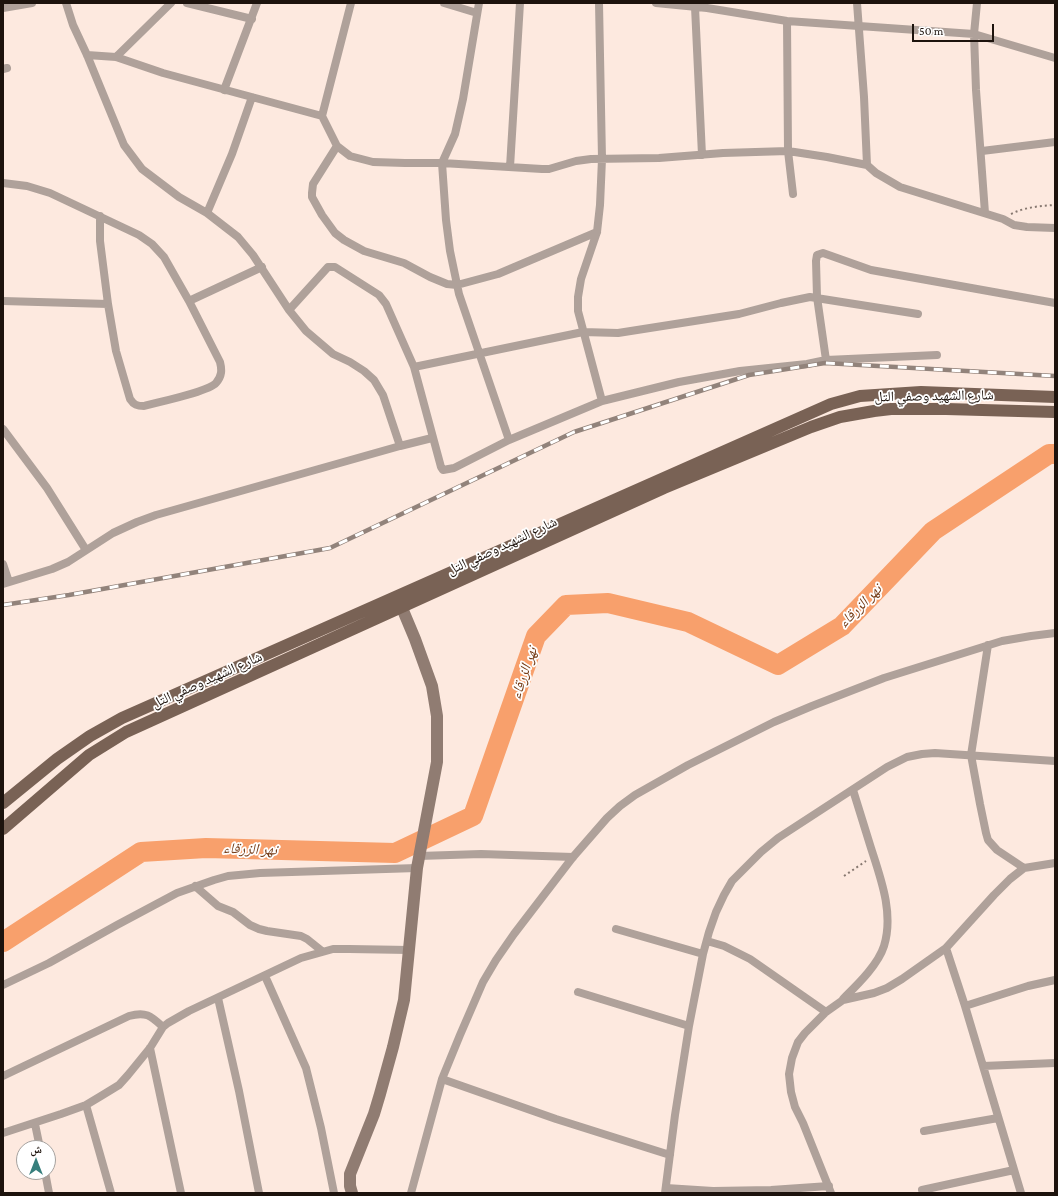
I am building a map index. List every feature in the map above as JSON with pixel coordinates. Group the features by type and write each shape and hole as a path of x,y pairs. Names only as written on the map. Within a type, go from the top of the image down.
{"main road":[{"name":"شارع الشهيد وصفي التل","path":"3,803 57,758 90,736 122,718 164,698 831,404 872,394 922,392 1055,397"},
{"path":"872,394 874,411"},
{"name":"شارع الشهيد وصفي التل","path":"3,829 89,754 126,732 686,479 811,427 840,417 891,409 1055,412"},
{"path":"29,781 41,796"}],"street":[{"path":"3,8 32,3"},
{"path":"66,3 73,24 124,145 132,157 142,169 179,197 207,213 238,237 253,254 289,310 306,331 333,354 358,366 374,380 384,395 400,446"},
{"path":"116,57 171,3"},
{"path":"187,3 252,18"},
{"path":"224,90 252,18 256,3"},
{"path":"351,3 322,116 337,146 350,156 373,162 442,163 549,169 576,161 602,159 788,152 867,164 876,173 900,187 985,213 1003,219 1014,225 1055,228"},
{"path":"444,3 477,13"},
{"path":"479,3 463,99 455,134 442,163 446,220 450,251 457,285 509,440"},
{"path":"510,167 520,3"},
{"path":"599,3 602,159 600,205 597,232 581,279 578,297 578,311 602,401"},
{"path":"656,3 695,7 707,6 787,21 974,34 1055,58"},
{"path":"857,3 867,164"},
{"path":"977,3 974,34 976,90 982,152 985,213"},
{"path":"695,7 702,155"},
{"path":"787,21 788,152 793,194"},
{"path":"87,56 116,57 163,73 322,116"},
{"path":"207,213 232,154 252,97"},
{"path":"982,152 1055,142"},
{"path":"337,146 313,184 312,189 312,197 328,224 335,233 353,246 364,251 404,263 438,281 457,285 498,274 597,232"},
{"path":"3,183 27,186 50,193 100,216 139,235 152,244 164,257 189,301 220,362 222,369 216,383 206,389 144,406 134,404 130,399 116,351 108,304 100,241 100,216"},
{"path":"826,360 817,297 816,257 823,252 871,270 1055,303"},
{"path":"189,301 262,267"},
{"path":"289,310 328,267 335,267 379,294 386,304 414,367 432,438 441,467 444,470 454,468 509,440 602,401 679,382 740,371 807,364 826,360 937,355"},
{"path":"414,367 583,332 618,333 739,314 802,298 817,297 918,314"},
{"path":"3,301 108,304"},
{"path":"3,428 47,488 86,550"},
{"path":"3,564 6,583 52,569 68,562 113,532 156,515 432,438"},
{"path":"350,1193 350,1174 374,1114 399,1025 407,982 418,862 436,770 438,731 435,700 426,668 402,608"},
{"path":"411,1193 442,1079 483,982 514,934 573,857 607,818 620,806 647,787 688,765 774,722 812,706 884,678 988,645 1055,633"},
{"path":"988,645 972,755 981,812 988,840 991,845 1003,855 1024,868"},
{"path":"853,790 884,890 888,915 884,947 862,981 843,1000 826,1012 798,1042 792,1058 789,1074 791,1092 795,1107 830,1190 666,1191 689,1026 703,954 709,932 724,895 732,881 742,870 778,838 887,767 907,757 935,753 1055,761"},
{"path":"3,985 49,963 177,893 228,876 418,862 481,854 573,857"},
{"path":"843,1000 874,993 902,980 946,948 994,894 1024,868 1055,863"},
{"path":"195,886 218,906 233,912 250,925 267,931 307,938 322,951"},
{"path":"616,929 703,954"},
{"path":"707,941 724,946 750,959 826,1012"},
{"path":"946,948 966,1006 1021,1193"},
{"path":"3,1133 35,1124 86,1105 118,1085 150,1048 163,1027 176,1018 301,958 333,949 409,950"},
{"path":"265,976 306,1068 323,1135 334,1193"},
{"path":"966,1006 1028,986 1055,980"},
{"path":"578,992 689,1026"},
{"path":"218,998 239,1091 259,1193"},
{"path":"3,1076 130,1016 146,1014 154,1018 163,1027"},
{"path":"150,1048 181,1193"},
{"path":"983,1066 1055,1063"},
{"path":"442,1079 556,1119 670,1155"},
{"path":"86,1105 111,1193"},
{"path":"924,1131 998,1118"},
{"path":"35,1124 38,1140"},
{"path":"922,1190 1014,1170"},
{"path":"47,1180 49,1193"}],"path":[{"path":"1003,219 1010,214 1024,209 1055,205"},
{"path":"844,876 874,856"}],"waterway":[{"name":"نهر الزرقاء","path":"3,942 141,852 206,848 395,853 473,816 536,636 566,605 608,603 688,622 778,665 842,626 933,531 1049,454 1055,454"}],"railway":[{"path":"3,605 69,595 330,548 574,432 749,375 825,363 1055,376"}]}
